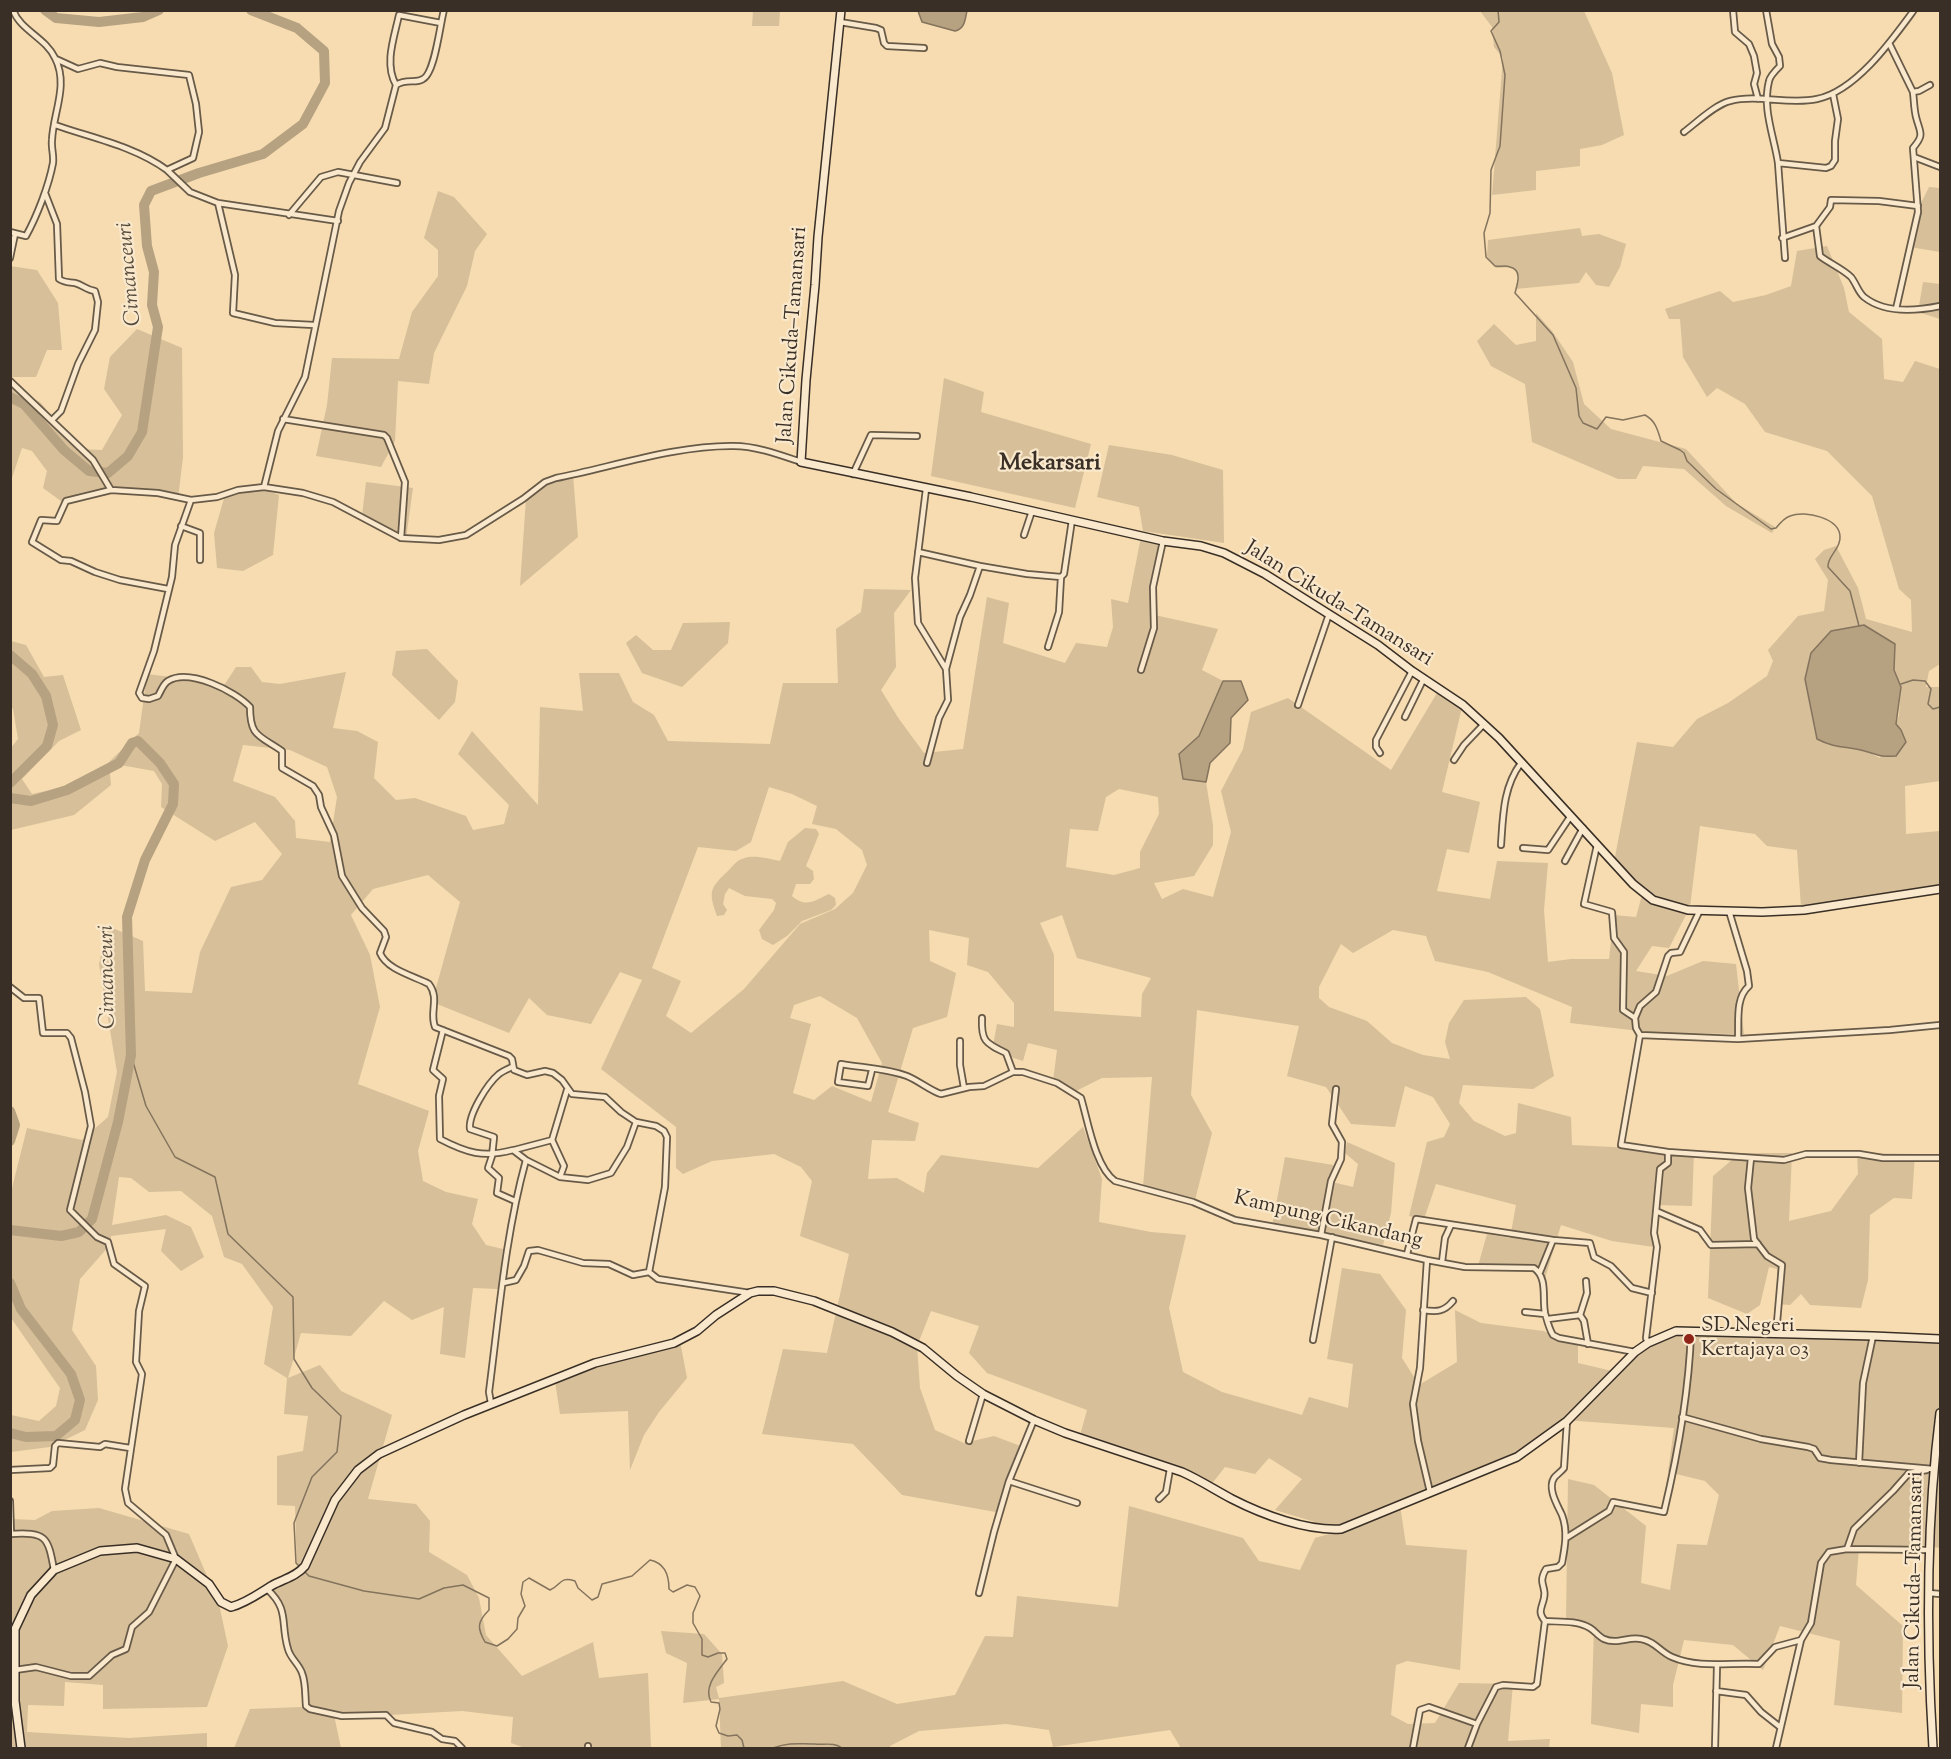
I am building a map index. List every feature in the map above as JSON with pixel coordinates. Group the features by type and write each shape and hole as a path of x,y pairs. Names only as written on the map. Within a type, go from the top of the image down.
{"street":[{"path":"10,258 13,233 26,236 45,193 53,161 52,139 59,107 60,85 56,59 46,44 18,20 13,10"},
{"path":"396,85 404,80 422,80 427,76 444,10"},
{"name":"Jalan Cikuda–Tamansari","path":"841,10 818,237 801,462 1162,541 1201,546 1224,553 1265,574 1378,645 1463,705 1583,828 1633,884 1653,900 1688,910 1804,910 1941,889"},
{"path":"1733,10 1735,32 1749,44 1754,56 1757,73 1754,84 1758,99"},
{"path":"1766,10 1772,44 1779,57 1780,66 1769,80 1768,99 1770,130 1778,163 1785,258"},
{"path":"1684,132 1728,101 1810,100 1833,94 1851,82 1889,43 1914,10"},
{"path":"264,487 278,431 305,377 314,325 338,221 352,176 385,128 396,85 390,73 391,52 399,15 441,23"},
{"path":"840,22 881,30 887,46 924,48"},
{"path":"1889,43 1913,92 1916,116 1921,131 1920,140 1913,148 1918,206 1917,223 1896,309"},
{"path":"55,125 109,141 155,161 166,170 193,158 199,132 196,104 189,75 100,63 78,69 56,59"},
{"path":"1913,92 1919,92 1930,85"},
{"path":"1778,163 1826,168 1831,166 1835,160 1834,141 1838,119 1833,94"},
{"path":"1914,157 1941,167"},
{"path":"167,170 190,192 218,203 338,221"},
{"path":"289,215 321,177 338,172 397,183"},
{"path":"45,193 57,224 59,279 78,284 86,290 95,291 98,302 95,330 78,364 61,411 52,420"},
{"path":"1782,237 1816,226 1830,207 1831,200 1879,201 1918,206"},
{"path":"218,203 235,275 233,313 275,323 314,325"},
{"path":"1816,226 1820,256 1850,277 1862,295 1876,305 1896,309 1927,309 1941,306"},
{"path":"10,381 93,460 111,490"},
{"path":"283,419 384,435 387,438 405,482 401,538"},
{"path":"853,474 871,435 917,436"},
{"path":"168,589 120,580 71,561 61,560 32,542 41,520 57,521 66,501 111,490 158,493 191,500 264,487 303,493 333,502 401,538 439,540 466,535 523,499 545,482 661,455 707,447 736,446 758,449 801,462"},
{"path":"926,489 915,578 918,623 946,669"},
{"path":"191,500 175,545 154,651 139,693 142,698 149,699 158,696 166,682 176,677 190,676 241,697 250,707 250,724 254,732 282,751 282,768 313,786 319,795 321,807 334,835 342,876 362,908 384,931 386,937 380,953 383,959 389,965 429,984 435,997 433,1021 435,1027 509,1056 512,1059 514,1070 527,1075 545,1071 554,1073 562,1080 567,1090 576,1096 605,1097 636,1122 656,1126 664,1131 667,1137 665,1187 649,1272"},
{"path":"1024,535 1032,511"},
{"path":"1048,647 1059,612 1061,577 1064,574 1072,520"},
{"path":"181,526 200,533 200,560"},
{"path":"1141,670 1154,628 1153,587 1162,541"},
{"path":"918,552 980,566 1061,577"},
{"path":"927,763 939,718 948,700 946,669 960,617 980,566"},
{"path":"1298,705 1329,614"},
{"path":"1380,753 1376,747 1376,740 1412,671"},
{"path":"1405,717 1424,678"},
{"path":"1454,760 1464,745 1484,724"},
{"path":"1501,844 1505,802 1513,773 1521,763"},
{"path":"1523,848 1548,850 1570,817"},
{"path":"1565,861 1583,828"},
{"path":"1597,845 1584,904 1612,912 1614,938 1624,952 1623,1010 1635,1018"},
{"path":"1700,910 1680,952 1671,953 1668,956 1656,992 1640,1006 1635,1018 1636,1028 1640,1035 1621,1145 1668,1152 1784,1160 1806,1154 1941,1158"},
{"path":"1730,911 1748,971 1749,986 1743,992 1740,1000 1738,1039"},
{"path":"10,987 24,998 39,998 43,1033 67,1033 71,1038 91,1126 70,1210 97,1237 108,1242 114,1264 145,1286 139,1311 136,1362 142,1374 124,1489 128,1503 166,1535 176,1559 149,1612 132,1627 126,1649 112,1655 89,1676 70,1676 36,1667 15,1670"},
{"path":"872,1070 868,1086 838,1082 841,1064 872,1070 882,1068 926,1084 941,1094 984,1086 1013,1072 1006,1053 991,1046 983,1039 981,1035 982,1018"},
{"path":"1640,1035 1738,1039 1941,1025"},
{"path":"442,1030 433,1070 443,1078 439,1096 440,1139 459,1149 492,1156 552,1140"},
{"path":"960,1041 960,1065 964,1088"},
{"path":"512,1067 498,1075 481,1097 469,1122 470,1130 494,1137 488,1168 499,1178 497,1193 515,1201"},
{"name":"Kampung Cikandang","path":"1013,1072 1023,1072 1057,1083 1081,1098 1104,1169 1108,1176 1116,1181 1193,1202 1235,1220 1332,1237 1427,1260 1465,1266 1525,1267 1534,1268 1540,1272"},
{"path":"1321,1235 1331,1181 1341,1159 1342,1142 1332,1124 1336,1089"},
{"path":"560,1177 564,1166 552,1140 567,1090"},
{"path":"513,1150 526,1160 560,1177 588,1180 611,1173 627,1147 636,1122"},
{"path":"1648,1343 1646,1338 1657,1247 1654,1233 1659,1169 1668,1163 1668,1152"},
{"path":"1751,1158 1748,1188 1754,1239 1767,1256 1782,1266 1776,1334"},
{"path":"491,1403 489,1392 503,1283 515,1201 526,1160"},
{"path":"1656,1211 1700,1230 1711,1245 1758,1244"},
{"path":"1407,1254 1416,1219 1493,1230 1528,1238 1590,1243 1594,1257 1611,1266 1632,1288 1652,1293"},
{"path":"1442,1262 1445,1238 1450,1225"},
{"path":"1313,1340 1332,1237"},
{"path":"1553,1240 1540,1272 1545,1314 1553,1335 1635,1352"},
{"path":"503,1283 516,1280 529,1251 538,1250 583,1263 609,1264 633,1275 649,1272 658,1279 750,1293 774,1291 794,1295 892,1332 923,1348 983,1394 1034,1420 1065,1433 1200,1479 1256,1510 1328,1530 1341,1529 1517,1457 1567,1421 1635,1352 1648,1343 1676,1331 1941,1339"},
{"path":"1427,1260 1420,1368 1413,1404 1418,1441 1430,1492"},
{"path":"1580,1315 1587,1293 1586,1281"},
{"path":"21,1749 15,1701 15,1629 31,1595 54,1570 100,1551 138,1548 176,1559 210,1584 220,1602 231,1608 240,1605 299,1573 305,1566 335,1500 358,1470 379,1454 491,1403 596,1363 674,1342 691,1334 750,1293"},
{"path":"1424,1310 1438,1312 1447,1308 1453,1301"},
{"path":"1525,1312 1545,1314"},
{"path":"1548,1319 1580,1315"},
{"path":"1580,1315 1584,1321 1588,1344"},
{"path":"1566,1538 1609,1510 1613,1502 1664,1512 1674,1471 1690,1365 1691,1332"},
{"path":"1859,1463 1863,1383 1873,1336"},
{"path":"969,1441 983,1394"},
{"name":"Jalan Cikuda–Tamansari","path":"1933,1749 1928,1670 1928,1550 1933,1469 1941,1413"},
{"path":"1682,1417 1761,1438 1808,1447 1814,1449 1820,1458 1933,1469"},
{"path":"979,1593 1010,1481 1034,1420"},
{"path":"1567,1421 1564,1468 1554,1478 1552,1484 1555,1502 1563,1516 1566,1538 1562,1563 1558,1567 1546,1569 1543,1574 1541,1583 1544,1598 1540,1616 1545,1621 1580,1623 1591,1628 1604,1639 1621,1641 1637,1638 1652,1641 1671,1657 1717,1666 1740,1663 1759,1664 1775,1647 1801,1640"},
{"path":"10,1470 50,1468 53,1465 55,1446 58,1443 100,1447 105,1444 130,1448"},
{"path":"1159,1499 1166,1492 1170,1469"},
{"path":"1847,1549 1854,1529 1909,1473 1933,1469"},
{"path":"1010,1481 1077,1503"},
{"path":"10,1501 11,1534 29,1533 41,1536 49,1545 54,1570"},
{"path":"1776,1749 1801,1640 1811,1623 1821,1563 1829,1552 1847,1549 1928,1550"},
{"path":"267,1589 278,1599 282,1608 289,1653 296,1661 303,1676 306,1706 310,1709 342,1716 386,1715 394,1723 432,1732 442,1739 455,1741 462,1749"},
{"path":"1929,1593 1941,1594"},
{"path":"1468,1749 1477,1724 1499,1685 1533,1686 1537,1684 1545,1621"},
{"path":"1715,1749 1717,1666"},
{"path":"1716,1691 1746,1695 1761,1712 1780,1727"},
{"path":"1413,1749 1420,1710 1429,1707 1477,1724"}],"shaded area":[{"path":"918,10 967,11 963,26 955,31 922,22"},
{"path":"753,11 780,11 779,26 752,26"},
{"path":"1480,11 1584,11 1612,73 1624,135 1602,145 1580,149 1580,166 1536,171 1536,190 1492,195 1503,58 1494,47 1492,27"},
{"path":"1929,187 1940,188 1940,252 1910,247 1914,217"},
{"path":"438,191 454,197 487,234 475,251 467,286 434,353 429,384 398,381 395,441 381,467 316,456 327,405 332,358 399,359 412,312 438,276 438,250 424,238"},
{"path":"1580,228 1582,236 1599,234 1626,244 1620,267 1609,287 1596,285 1586,272 1579,283 1515,289 1519,276 1513,267 1496,268 1487,256 1488,240"},
{"path":"1827,246 1844,288 1849,312 1882,339 1884,379 1903,382 1915,361 1940,369 1940,664 1929,671 1926,687 1940,687 1940,781 1905,786 1906,834 1940,831 1940,892 1801,907 1797,850 1767,846 1755,834 1700,826 1690,907 1669,948 1652,946 1636,971 1667,976 1703,961 1736,964 1744,1034 1657,1033 1570,1023 1572,1007 1488,972 1435,961 1426,936 1393,930 1353,953 1341,944 1319,987 1319,998 1329,1007 1367,1021 1392,1043 1423,1055 1450,1059 1445,1042 1449,1023 1464,1000 1526,997 1540,1009 1554,1076 1533,1089 1463,1085 1459,1103 1474,1121 1505,1136 1516,1133 1518,1103 1571,1117 1572,1145 1694,1151 1692,1206 1657,1205 1654,1247 1612,1241 1561,1225 1545,1278 1513,1264 1478,1266 1487,1234 1510,1238 1516,1205 1436,1184 1424,1219 1409,1216 1427,1142 1444,1137 1450,1124 1433,1097 1405,1086 1395,1127 1351,1124 1326,1087 1287,1076 1299,1026 1197,1010 1191,1095 1212,1133 1194,1204 1171,1193 1143,1187 1152,1077 1102,1078 1072,1093 1053,1081 1057,1050 1028,1043 1023,1061 992,1051 997,1024 1014,1027 1014,1003 988,972 967,965 969,938 929,930 930,961 956,973 947,1017 913,1028 888,1112 919,1123 915,1141 872,1140 868,1179 897,1178 924,1193 927,1173 941,1155 1038,1168 1083,1127 1102,1179 1099,1222 1151,1232 1186,1235 1169,1308 1183,1372 1222,1392 1302,1415 1309,1397 1348,1408 1353,1364 1327,1359 1342,1268 1380,1274 1406,1310 1402,1358 1419,1385 1457,1362 1455,1310 1481,1323 1543,1331 1578,1343 1578,1363 1612,1371 1635,1347 1676,1330 1940,1339 1940,1440 1937,1440 1932,1469 1940,1469 1940,1548 1921,1545 1859,1548 1856,1585 1903,1626 1902,1713 1834,1705 1840,1641 1780,1626 1763,1670 1733,1645 1684,1640 1673,1685 1673,1707 1641,1704 1639,1733 1591,1724 1594,1628 1566,1619 1568,1479 1594,1485 1646,1526 1641,1583 1670,1590 1677,1544 1707,1545 1719,1495 1705,1481 1668,1472 1674,1428 1564,1420 1514,1459 1400,1505 1406,1545 1467,1550 1460,1670 1407,1661 1396,1665 1391,1715 1408,1724 1435,1723 1459,1683 1513,1684 1508,1741 1550,1739 1549,1748 1181,1748 1170,1730 1053,1747 1049,1730 1006,1724 919,1731 890,1746 891,1748 721,1748 719,1699 683,1703 687,1663 666,1653 661,1631 704,1634 722,1654 724,1683 716,1687 719,1698 843,1681 897,1704 955,1695 985,1636 1013,1637 1017,1596 1118,1607 1129,1506 1243,1538 1259,1561 1300,1570 1315,1538 1336,1532 1315,1522 1275,1510 1302,1479 1269,1458 1255,1474 1225,1467 1210,1486 1182,1470 1079,1439 1087,1410 987,1373 969,1353 979,1326 931,1311 917,1346 920,1388 935,1430 964,1443 994,1436 1023,1447 1001,1513 902,1495 853,1444 762,1434 783,1349 827,1353 849,1254 800,1236 812,1181 801,1167 774,1154 712,1161 683,1174 676,1168 676,1127 601,1069 642,980 620,972 591,1024 547,1015 529,998 509,1033 432,1002 460,902 428,875 373,889 351,915 370,955 380,1007 358,1084 429,1111 418,1151 423,1181 446,1192 478,1199 472,1224 486,1245 503,1249 498,1289 473,1288 465,1358 440,1354 444,1307 412,1320 384,1301 351,1336 301,1333 288,1378 320,1365 341,1391 392,1415 368,1499 416,1504 430,1521 429,1552 467,1575 479,1598 486,1635 522,1676 593,1642 599,1678 648,1673 651,1748 525,1748 511,1743 513,1717 462,1711 334,1715 341,1748 234,1748 250,1709 302,1707 304,1674 286,1649 279,1605 266,1590 297,1572 295,1506 277,1505 277,1456 303,1451 308,1416 284,1414 287,1378 264,1364 273,1307 242,1264 224,1257 212,1216 181,1191 149,1192 131,1178 119,1177 112,1225 166,1215 191,1227 204,1257 181,1271 161,1251 166,1229 111,1236 110,1245 80,1279 72,1330 96,1366 98,1400 85,1430 50,1447 11,1452 11,1415 39,1421 56,1406 60,1388 11,1318 10,1196 27,1128 82,1140 108,1117 117,1072 99,964 108,926 143,941 145,991 192,993 200,952 231,887 262,880 282,854 255,822 215,841 161,807 162,784 154,771 109,763 111,785 74,815 11,830 10,749 18,739 11,706 11,641 26,645 44,677 63,675 81,730 59,741 22,779 32,794 60,788 108,763 139,733 147,674 225,684 236,667 251,667 262,682 280,684 346,672 333,728 357,731 378,742 374,778 396,800 415,798 466,816 473,830 504,824 509,805 458,754 472,731 538,805 540,707 583,711 579,673 619,673 633,702 654,715 668,741 770,744 783,683 838,683 836,629 861,612 864,589 911,590 894,613 896,667 881,690 924,753 963,749 987,597 1009,603 1003,643 1065,663 1076,643 1107,647 1113,627 1111,599 1128,603 1141,537 1164,541 1150,614 1218,629 1202,670 1223,681 1199,736 1179,755 1183,779 1206,782 1213,825 1213,845 1194,876 1154,883 1162,899 1183,889 1213,897 1231,832 1221,791 1243,749 1251,712 1288,698 1391,770 1440,688 1463,703 1442,792 1480,802 1469,853 1447,849 1437,891 1490,899 1497,861 1548,863 1544,910 1548,962 1571,959 1609,959 1614,915 1636,917 1642,895 1614,862 1637,742 1673,747 1697,719 1728,703 1767,676 1773,661 1768,650 1798,616 1824,611 1828,580 1815,559 1824,550 1836,546 1858,588 1866,619 1912,632 1911,600 1899,589 1872,496 1827,451 1765,432 1745,404 1717,388 1707,397 1683,357 1680,319 1669,319 1665,309 1720,291 1733,302 1766,295 1791,286 1797,251","holes":["1895,644 1894,670 1901,687 1899,715 1880,758 1868,752 1817,739 1805,679","243,745 290,750 327,767 337,797 330,842 296,838 295,821 275,797 233,781","769,787 792,794 817,806 812,824 836,829 862,850 867,865 853,893 835,909 800,924 744,989 691,1033 666,1016 681,981 652,968 698,847 736,851 751,842","1119,789 1158,797 1159,814 1140,852 1140,868 1114,875 1066,867 1070,829 1098,831 1106,797","1062,915 1077,958 1151,978 1142,994 1141,1017 1054,1011 1054,955 1040,923","820,996 857,1018 882,1063 871,1102 832,1086 814,1100 793,1093 811,1024 790,1018 794,1005"]},
{"path":"10,266 37,270 58,303 62,350 47,350 36,377 11,377"},
{"path":"1923,282 1940,284 1940,319 1918,312"},
{"path":"1536,313 1552,331 1573,362 1584,404 1611,429 1686,449 1736,503 1775,527 1772,533 1726,506 1684,469 1643,466 1636,479 1618,479 1532,442 1525,384 1491,366 1477,341 1494,324 1516,345 1536,341"},
{"path":"137,329 182,348 183,457 178,499 108,492 65,504 43,488 47,471 32,451 22,448 11,481 11,385 41,403 78,449 102,450 122,415 104,389 110,357"},
{"path":"944,378 984,392 981,412 1091,444 1075,508 931,476"},
{"path":"1109,445 1172,455 1223,470 1224,543 1143,531 1139,507 1097,497"},
{"path":"573,475 578,537 520,586 526,499 545,484"},
{"path":"366,482 413,488 406,539 384,532 362,516"},
{"path":"261,488 279,495 273,555 243,571 217,568 214,533 225,495"},
{"path":"730,622 728,643 682,687 642,673 626,643 636,635 653,650 671,650 683,623"},
{"path":"1864,625 1895,644 1894,670 1901,687 1896,724 1906,742 1896,756 1879,755 1831,745 1817,739 1805,679 1811,653 1831,631"},
{"path":"427,649 458,681 455,702 439,720 392,675 396,651"},
{"path":"1223,681 1241,681 1248,700 1231,718 1230,743 1210,763 1206,782 1183,779 1179,754 1199,736"},
{"path":"805,828 816,829 819,834 806,866 813,871 814,879 810,884 796,884 792,896 806,902 829,894 835,898 836,905 831,910 802,921 787,936 773,945 762,939 759,930 774,910 776,903 772,899 745,896 729,888 723,904 727,910 724,915 717,916 712,901 712,890 735,864 751,857 780,861 788,842"},
{"path":"1347,1142 1395,1163 1391,1213 1383,1245 1272,1226 1285,1157 1333,1165 1332,1182 1353,1187 1358,1164 1345,1153"},
{"path":"1740,1153 1792,1153 1789,1221 1831,1211 1858,1174 1857,1153 1915,1154 1912,1199 1894,1198 1870,1215 1868,1280 1861,1308 1810,1305 1801,1294 1790,1305 1777,1304 1777,1269 1769,1267 1760,1305 1747,1314 1708,1298 1713,1176"},
{"path":"680,1341 687,1378 659,1412 644,1435 630,1470 628,1411 560,1414 555,1381 616,1355"},
{"path":"99,1508 189,1534 219,1604 228,1646 207,1707 103,1709 103,1685 65,1682 64,1706 28,1705 27,1732 129,1738 207,1733 207,1748 11,1748 11,1519 35,1520 52,1511"}],"waterway":[{"name":"Cimanceuri","path":"45,10 56,18 99,22 143,17 159,10"},
{"name":"Cimanceuri","path":"10,397 24,404 64,450 89,471 108,473 128,456 142,432 158,327 152,305 154,272 147,246 144,205 151,191 199,173 263,154 303,124 325,83 324,51 297,28 251,10"},
{"path":"1498,10 1499,22 1491,31 1500,51 1505,75 1500,146 1491,170 1490,213 1484,233 1486,257 1495,266 1508,266 1517,271 1515,293 1553,335 1576,388 1579,416 1583,423 1597,429 1606,417 1623,420 1645,415 1654,423 1661,441 1684,453 1687,461 1716,489 1771,529 1796,514 1812,515 1828,520 1838,530 1840,537 1828,567 1850,591 1859,626"},
{"name":"Cimanceuri","path":"10,655 32,674 46,696 53,725 47,746 10,783"},
{"path":"1901,684 1913,680 1925,681 1931,689 1928,704 1933,709 1940,707"},
{"name":"Cimanceuri","path":"10,798 31,801 67,790 119,763 132,743 138,741 160,763 174,784 173,804 145,860 127,917 131,1055 118,1122 92,1219 79,1232 61,1236 10,1230"},
{"path":"131,1055 146,1106 175,1157 215,1177 228,1234 293,1297 294,1359 312,1388 341,1416 337,1452 312,1477 294,1523 296,1563 299,1566"},
{"name":"Cimanceuri","path":"10,1111 15,1125 10,1141"},
{"name":"Cimanceuri","path":"10,1283 21,1309 71,1374 80,1400 75,1420 56,1436 26,1437 10,1433"},
{"path":"305,1572 309,1576 364,1591 419,1599 444,1588 463,1585 489,1598 489,1610 480,1622 480,1629 485,1642 497,1646 517,1629 518,1618 525,1606 521,1594 523,1582 529,1578 550,1590 563,1580 575,1581 578,1588 592,1600 598,1597 602,1584 632,1576 650,1560 655,1562 665,1570 669,1589 673,1592 687,1585 695,1587 700,1596 693,1613 693,1623 702,1639 702,1655 708,1657 725,1653 727,1659 712,1680 709,1691 711,1702 719,1703 716,1726 719,1733 728,1736 737,1735 742,1740 744,1748"},
{"path":"773,1748 799,1744 833,1744 842,1748"}],"place":[{"name":"SD Negeri Kertajaya 03","path":"1689,1339"}],"district":[{"name":"Mekarsari","path":"1050,465"}]}
